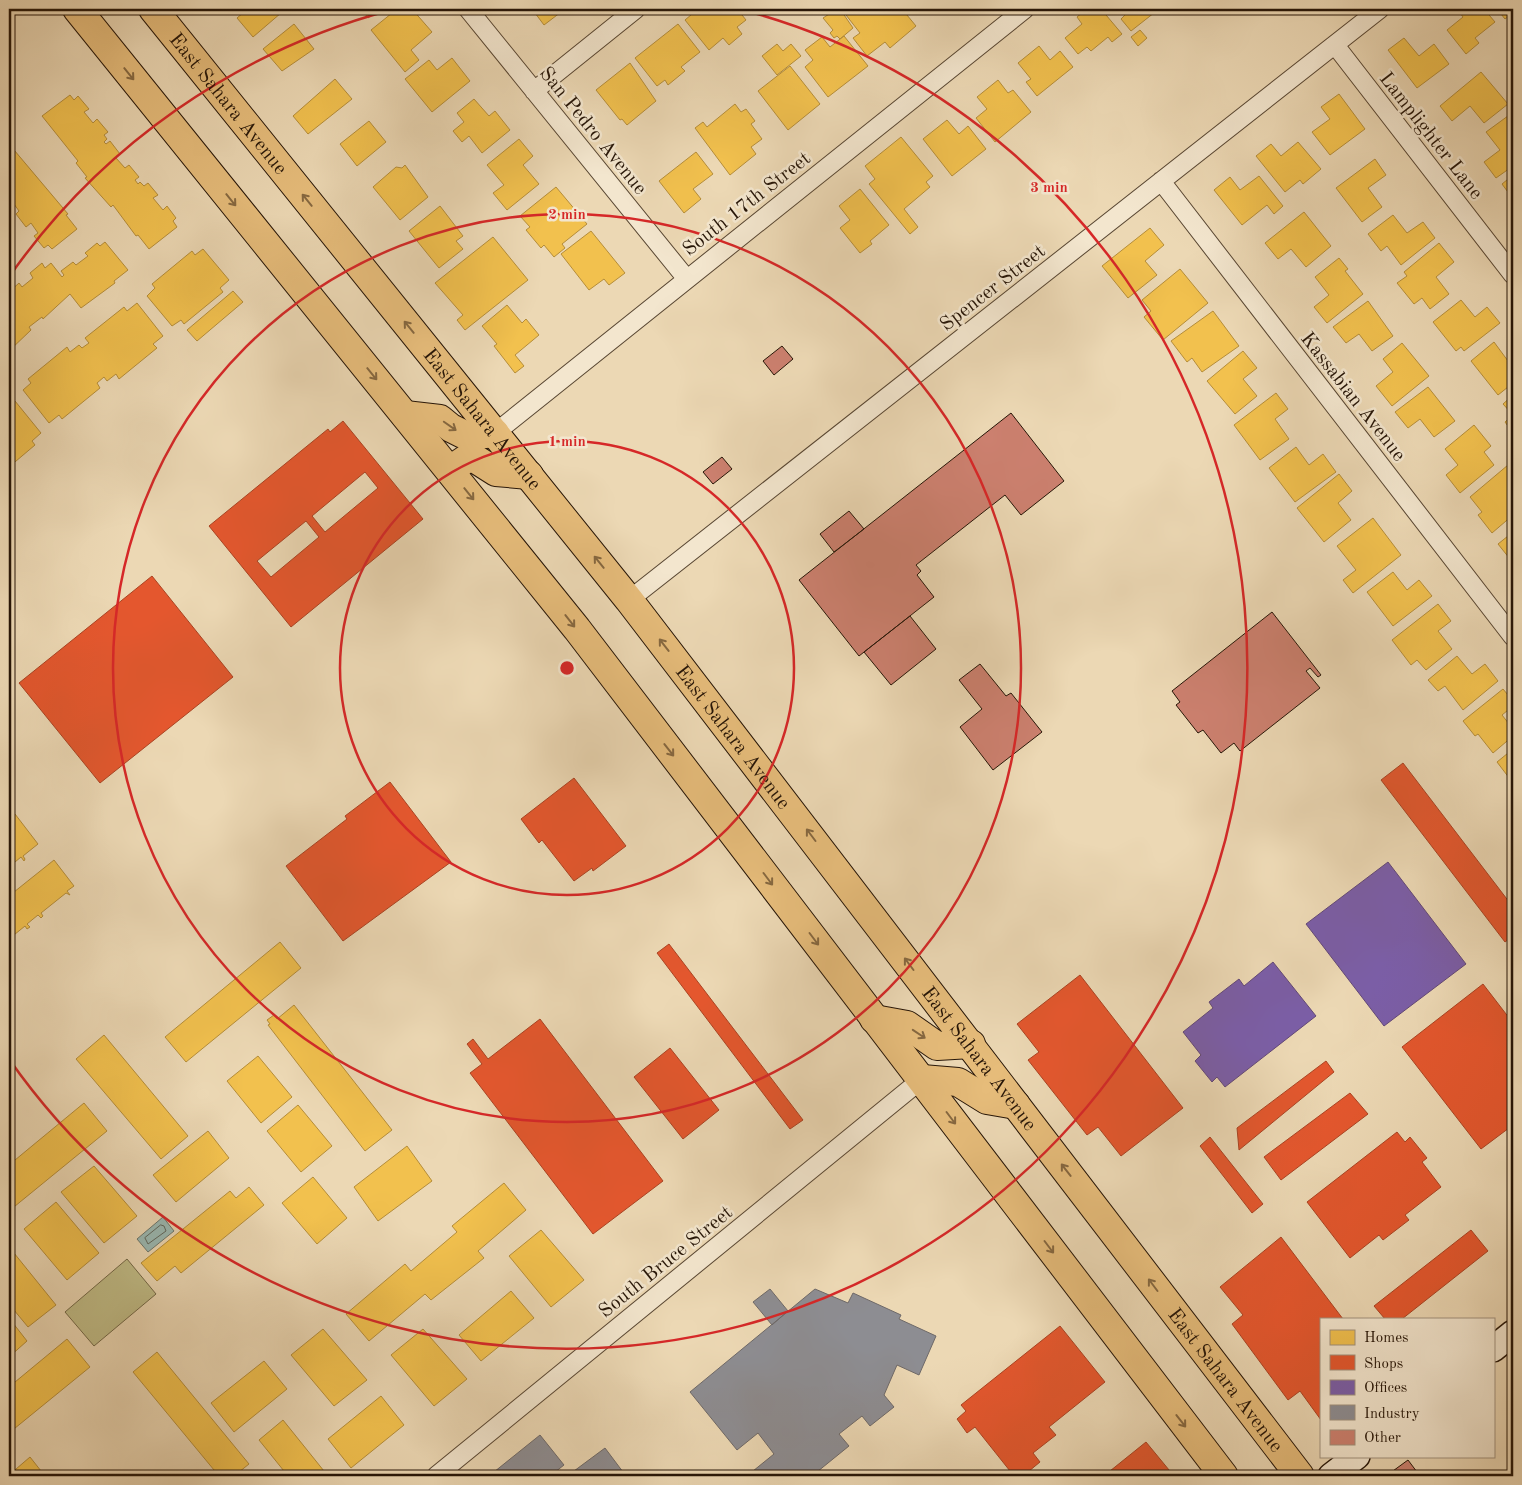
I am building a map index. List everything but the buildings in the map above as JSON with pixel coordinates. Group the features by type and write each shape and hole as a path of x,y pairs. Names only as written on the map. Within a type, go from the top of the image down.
{"main road":[{"path":"77,9 577,629 1224,1476"},
{"name":"East Sahara Avenue","path":"153,9 629,600 971,1044 1300,1476"},
{"path":"405,415 440,418 451,428 463,434 495,433"},
{"path":"450,470 466,459 474,458 496,472 530,475"},
{"path":"874,1018 907,1025 937,1046 971,1044"},
{"path":"922,1079 958,1082 987,1100 1016,1105"}],"street":[{"name":"San Pedro Avenue","path":"468,9 686,278"},
{"path":"534,91 636,9"},
{"name":"South 17th Street","path":"495,433 686,278 1025,9"},
{"name":"Spencer Street","path":"629,600 1380,9"},
{"name":"Lamplighter Lane","path":"1335,45 1513,275"},
{"name":"Kassabian Avenue","path":"1161,181 1513,637"},
{"name":"South Bruce Street","path":"436,1476 922,1079"},
{"path":"1494,1348 1513,1333"},
{"path":"1331,1476 1354,1458"}],"shaded area":[{"path":"127,1259 156,1294 94,1346 65,1312"}],"water":[{"path":"163,1217 174,1231 148,1252 137,1239"}]}
